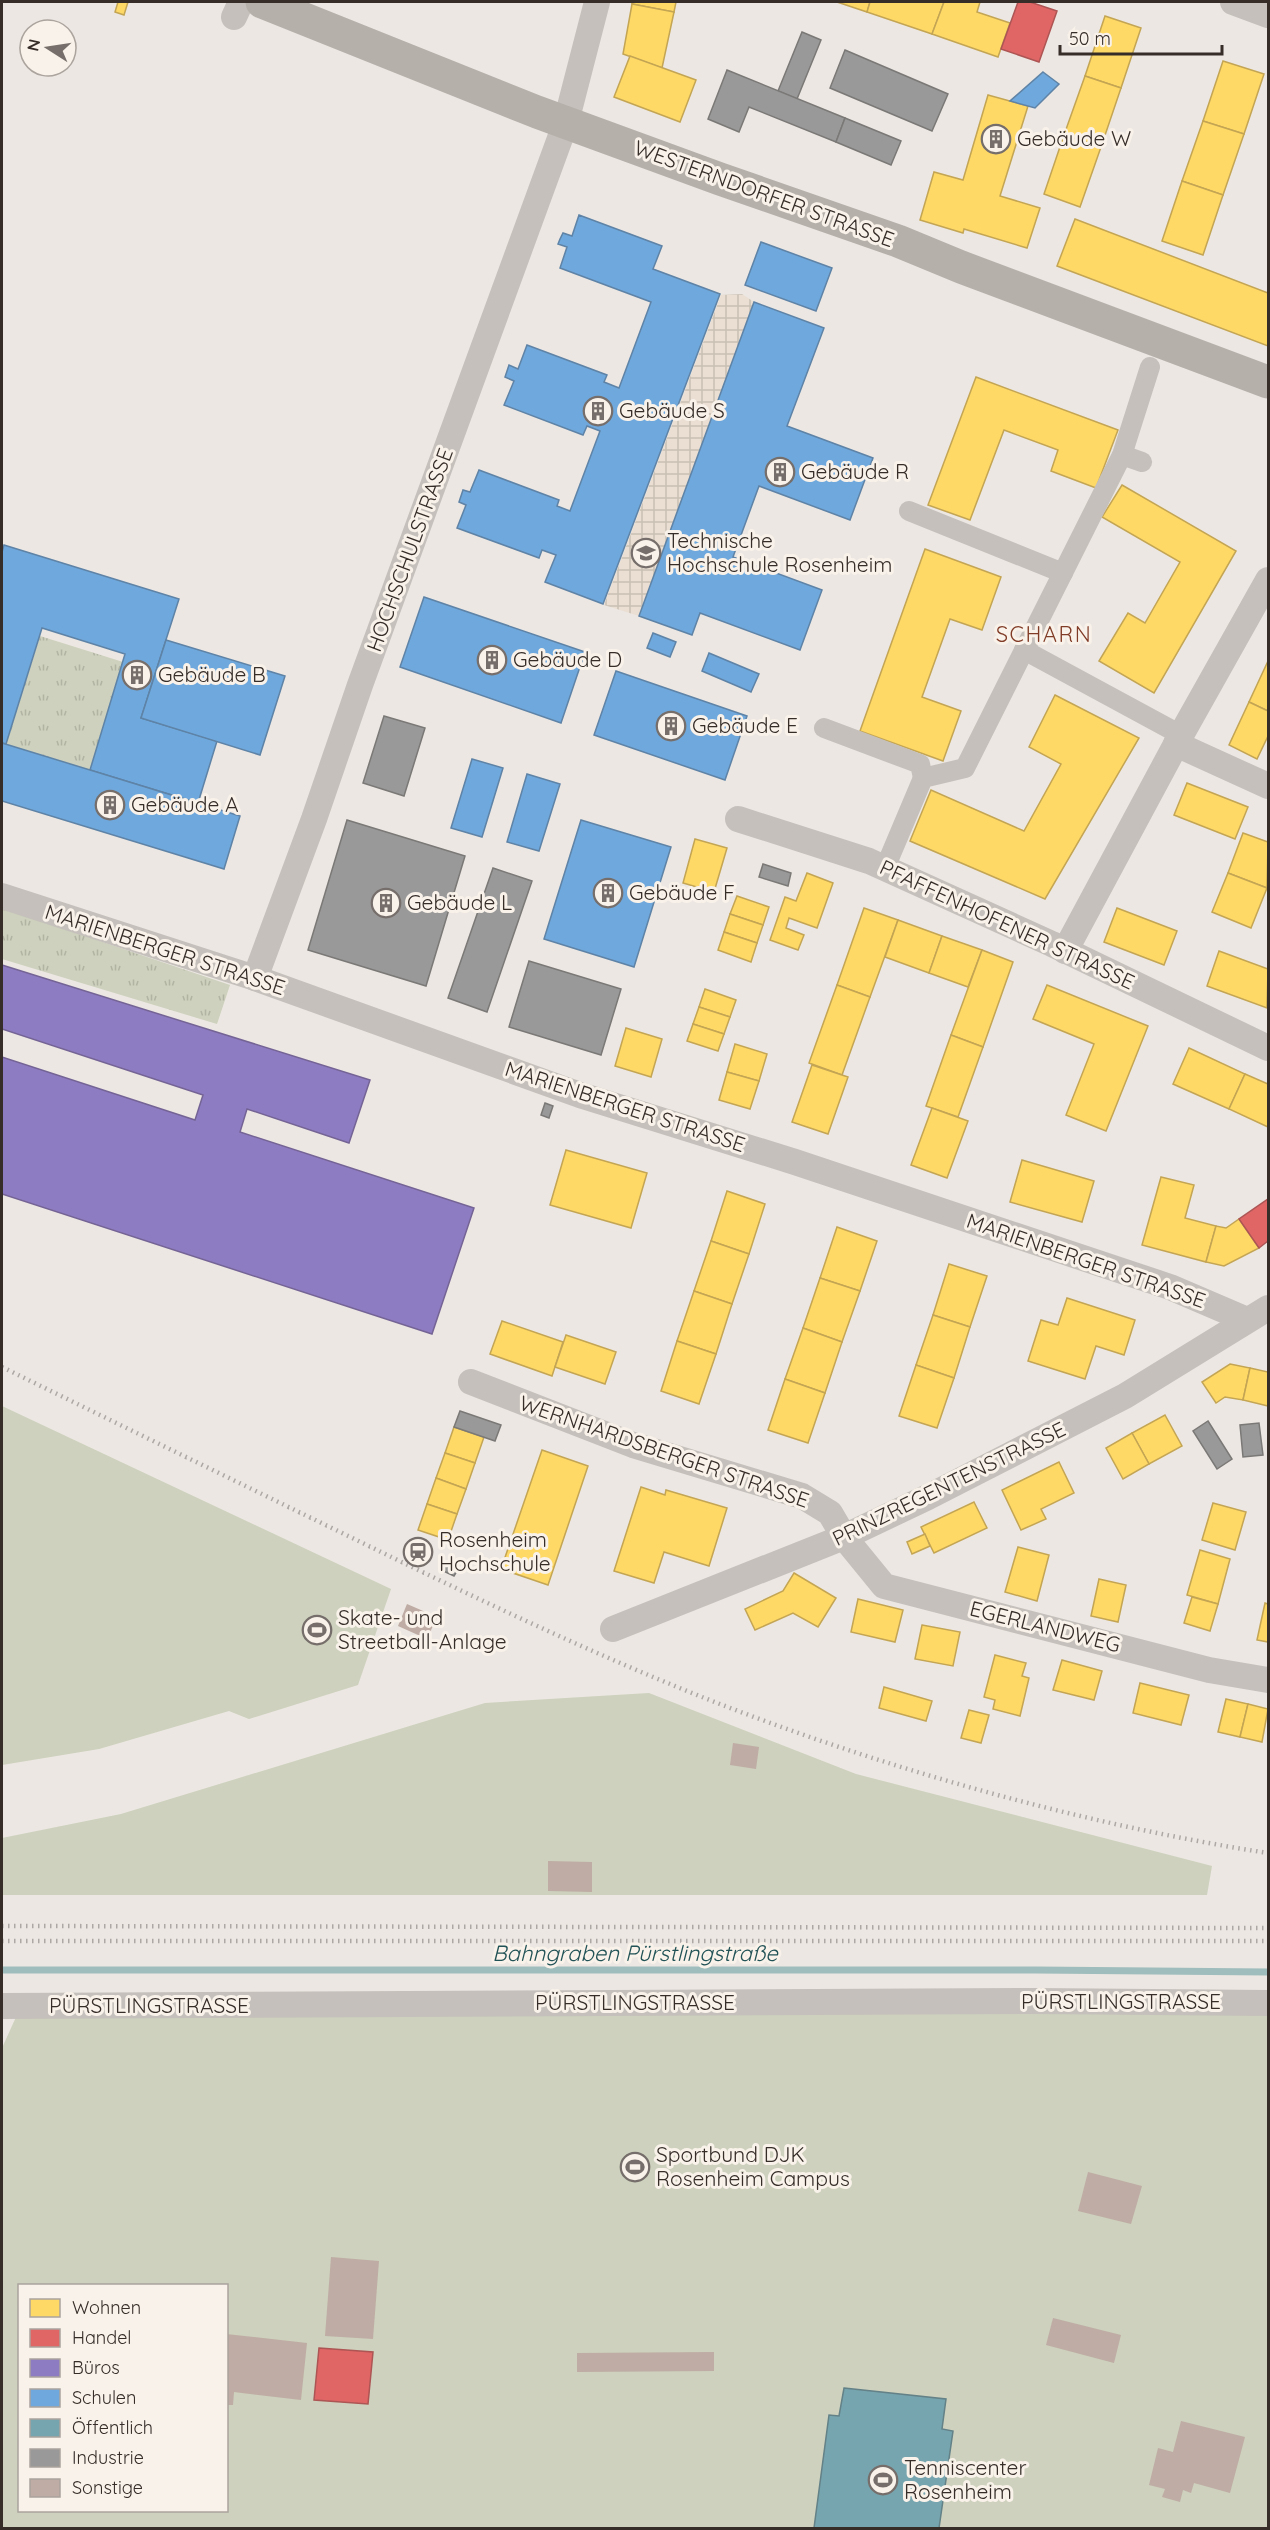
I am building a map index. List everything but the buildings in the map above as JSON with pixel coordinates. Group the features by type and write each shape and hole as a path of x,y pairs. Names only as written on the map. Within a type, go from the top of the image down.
{"main road":[{"name":"WESTERNDORFER STRASSE","path":"246,7 898,241 961,267 1269,382"}],"street":[{"name":"HOCHSCHULSTRASSE","path":"255,978 566,123 597,2"},
{"path":"1233,2 1269,15"},
{"path":"923,778 965,768 1122,454 1150,367"},
{"path":"1122,454 1142,462"},
{"path":"909,511 1063,573"},
{"path":"1065,951 1269,580"},
{"path":"1024,650 1179,740 1269,786"},
{"path":"824,728 920,764 923,778 885,868"},
{"name":"PFAFFENHOFENER STRASSE","path":"738,819 885,868 1269,1048"},
{"name":"MARIENBERGER STRASSE","path":"2,896 255,978 580,1095 795,1162 1258,1314"},
{"name":"PRINZREGENTENSTRASSE","path":"613,1629 844,1537 1116,1401 1258,1314"},
{"name":"WERNHARDSBERGER STRASSE","path":"471,1382 633,1445 802,1496 831,1513 844,1537"},
{"name":"EGERLANDWEG","path":"844,1537 884,1586 1209,1670 1269,1680"},
{"name":"PÜRSTLINGSTRASSE","path":"2,2006 1269,2002"}],"green space":[{"path":"40,636 123,662 90,770 6,744"},
{"path":"2,908 230,985 217,1024 2,959"},
{"path":"2,1406 391,1589 358,1685 249,1719 229,1711 99,1749 2,1765"},
{"path":"649,1693 856,1774 1212,1866 1207,1895 2,1895 2,1838 121,1814 485,1703"},
{"name":"Sportbund DJK Rosenheim Campus","path":"1268,2003 1268,2528 2,2528 2,2048 21,2006"}],"shaded area":[{"path":"742,294 754,302 639,616 604,605 721,295"}],"waterway":[{"name":"Bahngraben Pürstlingstraße","path":"2,1970 1268,1972"}],"railway":[{"path":"2,1367 474,1597 610,1659 769,1723 909,1769 1053,1809 1197,1841 1268,1853"},
{"path":"2,1926 1268,1928"},
{"path":"2,1941 1268,1941"}],"place":[{"name":"Gebäude W","path":"996,139"},
{"name":"Gebäude S","path":"598,411"},
{"name":"Gebäude R","path":"780,472"},
{"name":"Technische Hochschule Rosenheim","path":"646,553"},
{"name":"Gebäude D","path":"492,660"},
{"name":"Gebäude B","path":"137,675"},
{"name":"Gebäude E","path":"671,726"},
{"name":"Gebäude A","path":"110,805"},
{"name":"Gebäude F","path":"608,893"},
{"name":"Gebäude L","path":"386,903"},
{"name":"Rosenheim Hochschule","path":"418,1552"},
{"name":"Skate- und Streetball-Anlage","path":"317,1630"},
{"name":"Sportbund DJK Rosenheim Campus","path":"635,2167"},
{"name":"Tenniscenter Rosenheim","path":"883,2480"}],"district":[{"name":"SCHARN","path":"1044,634"}]}
